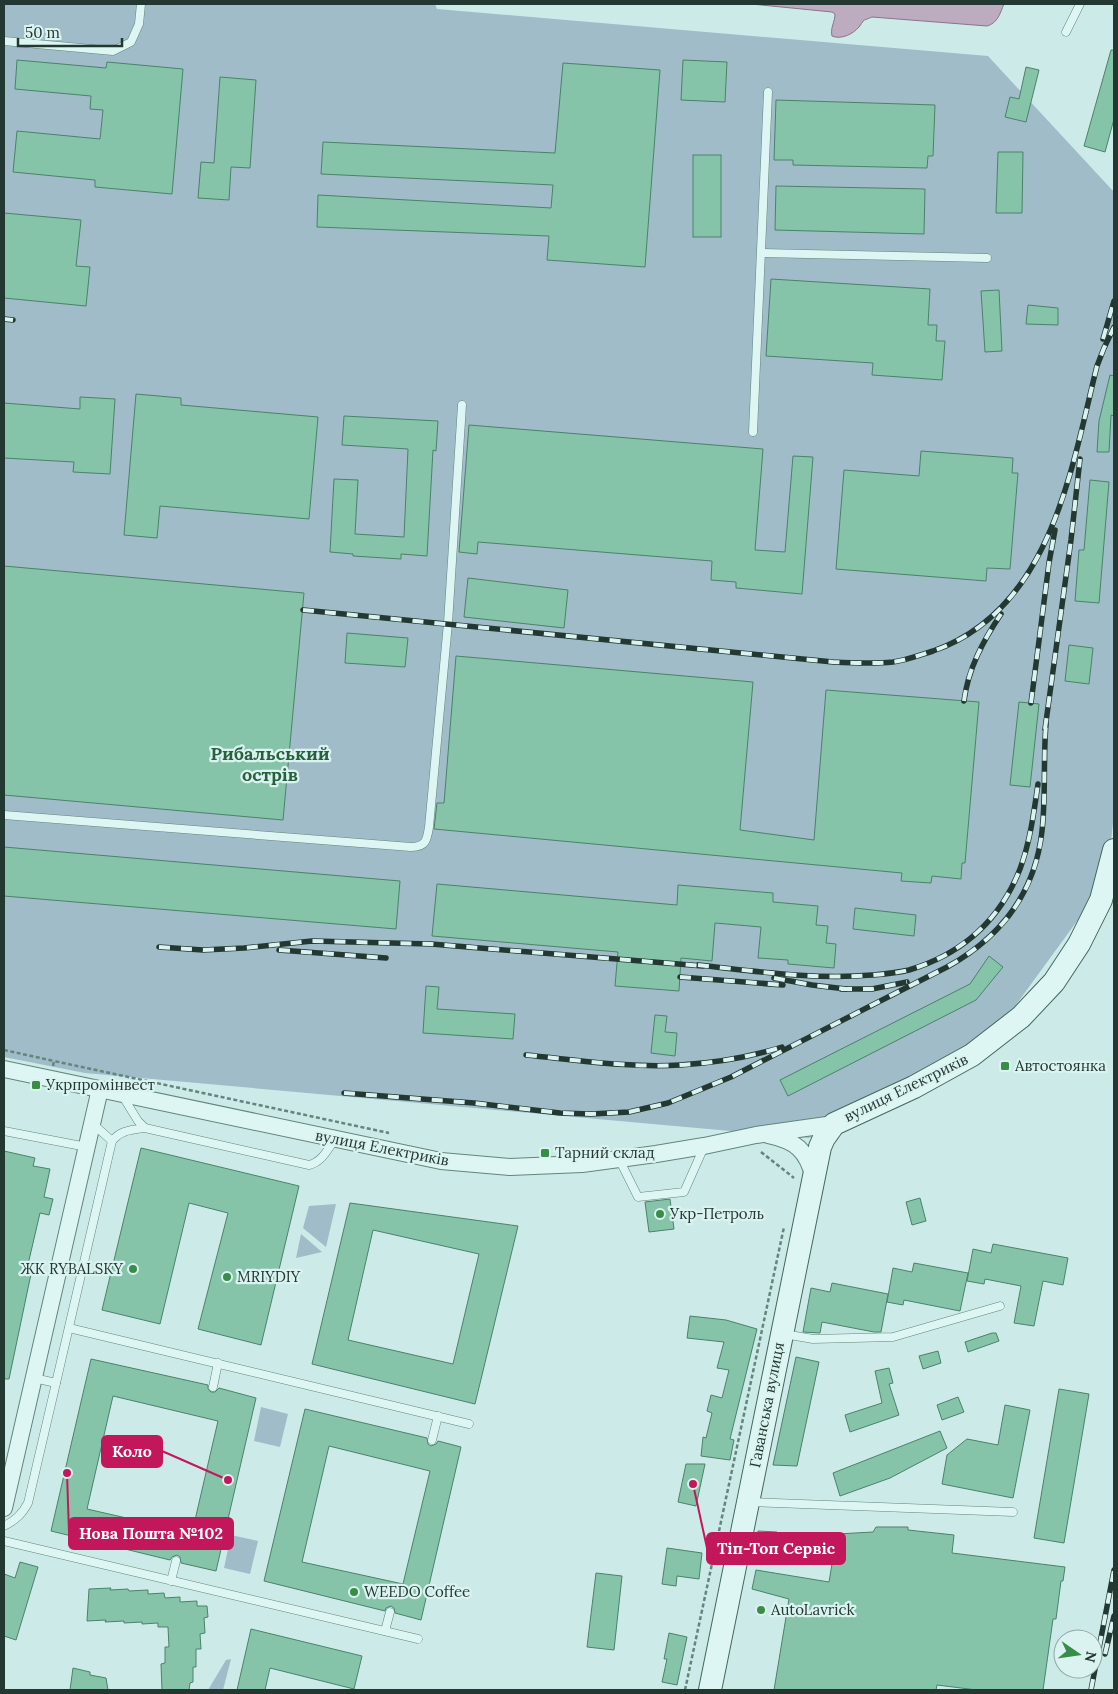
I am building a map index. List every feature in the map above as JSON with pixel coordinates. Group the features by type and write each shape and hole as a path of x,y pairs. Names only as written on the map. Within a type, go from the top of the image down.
{"street":[{"name":"вулиця Електриків","path":"4,1069 441,1161 510,1167 582,1164 834,1124 914,1086 972,1055 1021,1016 1054,982 1079,944 1101,900 1114,850"},
{"path":"4,1508 100,1089"},
{"name":"Гаванська вулиця","path":"710,1690 820,1147 834,1124"},
{"name":"вулиця Електриків","path":"764,1134 786,1140 798,1147 808,1159 814,1178"}],"lane":[{"path":"4,48 4,41 113,52 131,42 139,24 141,4"},
{"path":"1066,32 1080,4"},
{"path":"753,432 768,92"},
{"path":"762,253 987,258"},
{"path":"4,815 411,847 419,847 424,844 427,840 429,827 448,623 462,405"},
{"path":"121,1093 138,1121 145,1128"},
{"path":"92,1123 112,1141"},
{"path":"4,1526 14,1521 28,1503 112,1141 117,1134 125,1130 145,1128 309,1165 316,1164 324,1156 335,1139"},
{"path":"4,1130 87,1148"},
{"path":"619,1159 638,1198 684,1192 704,1146"},
{"path":"781,1333 813,1339 893,1336 1000,1306"},
{"path":"69,1328 469,1424"},
{"path":"212,1387 218,1363"},
{"path":"34,1378 56,1382"},
{"path":"432,1440 438,1416"},
{"path":"748,1502 1013,1512"},
{"path":"4,1541 418,1639"},
{"path":"171,1580 176,1561"},
{"path":"385,1631 390,1612"}],"path":[{"path":"4,1050 396,1135"},
{"path":"50,1078 54,1061"},
{"path":"761,1152 794,1177 792,1187"},
{"path":"685,1690 784,1226"}],"shaded area":[{"path":"4,4 435,4 437,9 988,56 1114,192 1114,813 1107,880 1002,1024 809,1138 85,1073 4,1057"},
{"path":"751,4 1004,4 996,20 987,26 872,17 864,20 850,34 843,37 835,37 832,36 835,14 832,12"},
{"path":"336,1204 326,1247 303,1228 309,1206"},
{"path":"301,1234 322,1252 296,1258"},
{"path":"261,1407 288,1414 280,1447 254,1441"},
{"path":"231,1535 258,1541 250,1574 224,1568"},
{"path":"231,1659 223,1690 208,1690 226,1660"}],"building":[{"path":"1111,50 1114,50 1114,119 1105,152 1084,146"},
{"path":"17,60 106,68 107,62 183,69 172,194 95,187 95,180 13,172 17,131 100,139 103,110 90,109 91,96 15,89"},
{"path":"683,60 727,62 725,102 681,100"},
{"path":"563,63 660,70 645,267 547,260 549,236 317,227 318,195 551,208 553,185 321,174 323,142 555,153"},
{"path":"1026,67 1039,70 1026,122 1005,117 1010,97 1019,99"},
{"path":"220,77 256,80 250,168 231,167 229,200 198,198 201,162 214,163"},
{"path":"776,100 935,105 933,156 928,156 927,168 793,165 793,160 774,160"},
{"path":"998,152 1023,152 1022,213 996,213"},
{"path":"693,155 721,155 721,237 693,237"},
{"path":"776,186 925,189 924,234 775,230"},
{"path":"4,213 81,220 76,266 90,267 86,306 4,298"},
{"path":"771,279 930,289 928,325 937,325 936,341 945,341 942,380 872,375 873,363 766,356"},
{"path":"999,290 1002,351 985,352 981,291"},
{"path":"1028,305 1058,308 1058,325 1026,324"},
{"path":"1110,375 1114,376 1114,416 1111,415 1109,452 1097,452 1099,421"},
{"path":"136,394 181,398 181,405 318,417 309,519 160,506 157,538 124,535"},
{"path":"80,397 115,399 110,474 73,472 74,462 4,458 4,403 80,409"},
{"path":"344,416 438,421 436,451 433,450 427,556 401,554 401,559 353,556 353,554 330,552 334,479 358,480 355,534 404,537 408,449 342,445"},
{"path":"469,425 763,449 755,550 785,552 793,456 813,457 802,594 736,588 736,582 711,580 712,561 478,542 477,554 459,552"},
{"path":"921,451 1013,458 1012,473 1018,473 1010,569 987,568 986,581 836,569 844,470 919,476"},
{"path":"1090,480 1109,482 1099,603 1075,601 1079,550 1084,550"},
{"path":"4,566 304,593 283,820 4,795"},
{"path":"468,578 568,590 564,628 464,617"},
{"path":"347,633 408,638 405,667 345,663"},
{"path":"1069,645 1093,648 1089,684 1065,681"},
{"path":"456,656 753,682 740,830 814,840 826,690 979,702 965,863 962,863 961,879 932,876 931,883 901,881 902,873 434,829 437,803 444,803"},
{"path":"1019,702 1039,704 1030,787 1010,785"},
{"path":"4,847 400,881 396,929 4,896"},
{"path":"437,884 677,905 678,885 773,893 773,902 818,906 816,925 828,926 826,943 836,944 834,968 788,964 788,960 758,958 761,927 715,923 712,961 681,958 679,991 615,986 618,952 432,936"},
{"path":"855,908 916,915 914,936 853,929"},
{"path":"989,956 1003,967 976,1000 788,1096 780,1080 970,984"},
{"path":"426,986 439,987 437,1009 515,1014 513,1039 423,1033"},
{"path":"655,1015 667,1016 665,1032 677,1033 675,1056 651,1053"},
{"path":"141,1148 299,1186 261,1345 198,1329 228,1213 189,1203 160,1324 102,1310"},
{"path":"4,1151 35,1158 33,1166 50,1169 44,1197 53,1199 49,1215 40,1213 26,1273 31,1274 9,1379 4,1379"},
{"path":"920,1198 926,1221 912,1225 906,1202"},
{"name":"Укр-Петроль","path":"670,1199 674,1229 649,1232 645,1202"},
{"path":"350,1203 518,1226 475,1404 312,1364","holes":["373,1230 479,1254 453,1364 348,1340"]},
{"path":"993,1244 1068,1258 1063,1285 1043,1281 1034,1326 1014,1323 1021,1286 985,1279 984,1284 967,1281 973,1249 991,1253"},
{"path":"914,1263 968,1273 960,1311 904,1300 903,1305 887,1302 893,1268 912,1272"},
{"path":"832,1283 888,1294 881,1332 822,1322 820,1333 803,1332 811,1288 830,1292"},
{"path":"690,1316 726,1320 757,1329 730,1439 734,1440 730,1460 701,1456 703,1437 706,1438 712,1413 707,1411 711,1395 722,1398 729,1370 717,1368 724,1342 687,1338"},
{"path":"996,1333 999,1341 968,1352 965,1342"},
{"path":"938,1351 941,1363 923,1369 919,1356"},
{"path":"796,1357 819,1362 797,1466 773,1465"},
{"path":"91,1359 208,1385 208,1389 211,1392 215,1392 219,1388 256,1398 216,1571 181,1563 180,1557 177,1555 170,1560 51,1531","holes":["113,1396 218,1421 192,1533 87,1509"]},
{"path":"889,1368 893,1383 889,1384 899,1415 850,1432 845,1415 882,1403 875,1371"},
{"path":"1059,1389 1089,1394 1064,1543 1034,1538"},
{"path":"958,1397 964,1412 942,1420 937,1405"},
{"path":"1005,1405 1030,1410 1013,1498 942,1484 947,1455 967,1439 998,1445"},
{"path":"305,1409 427,1438 428,1444 431,1446 438,1441 461,1447 421,1620 395,1613 394,1608 391,1606 386,1608 385,1611 264,1581","holes":["329,1446 430,1471 403,1584 302,1562"]},
{"path":"940,1431 947,1448 890,1478 840,1496 833,1473"},
{"path":"686,1464 705,1464 696,1506 678,1502"},
{"path":"876,1527 908,1527 908,1530 954,1535 952,1553 1065,1567 1063,1581 1061,1581 1056,1619 1053,1619 1043,1690 977,1690 937,1685 936,1690 774,1690 789,1599 752,1589 756,1570 829,1582 833,1558 797,1558 797,1544 820,1545 819,1535 873,1532"},
{"path":"758,1531 777,1532 775,1558 756,1557"},
{"path":"667,1548 702,1553 699,1579 677,1576 676,1586 662,1584"},
{"path":"20,1562 38,1567 16,1640 4,1636 4,1574 15,1578"},
{"path":"596,1573 622,1576 614,1650 587,1647"},
{"path":"111,1588 110,1590 148,1590 148,1594 164,1593 165,1598 180,1597 180,1602 197,1601 197,1606 207,1606 208,1617 204,1618 205,1633 200,1634 201,1649 196,1649 196,1667 193,1667 193,1682 190,1683 189,1690 162,1690 161,1664 165,1663 165,1647 169,1647 168,1627 158,1627 158,1623 105,1622 106,1620 87,1621 89,1589"},
{"path":"251,1629 362,1656 354,1689 270,1668 265,1690 237,1690"},
{"path":"669,1633 687,1637 677,1685 662,1682 667,1659 664,1659"},
{"path":"73,1668 90,1672 90,1675 106,1678 108,1690 70,1690"}],"railway":[{"path":"1103,339 1114,301"},
{"path":"4,319 13,320"},
{"path":"303,610 833,662 893,662 933,651 973,631 1005,604 1030,570 1050,532 1065,491 1097,366 1114,327"},
{"path":"1045,729 1080,459"},
{"path":"1031,703 1055,530"},
{"path":"964,701 969,678 977,656 1001,614"},
{"path":"344,1093 474,1103 560,1113 629,1112 668,1103 731,1077 947,967 984,942 999,927 1023,894 1032,875 1042,831 1046,724"},
{"path":"698,965 785,974 850,976 909,970 946,955 977,933 1002,904 1012,887 1026,848 1038,784"},
{"path":"159,947 203,950 312,941 431,944 703,966"},
{"path":"279,950 386,958"},
{"path":"680,977 783,985"},
{"path":"774,978 846,989"},
{"path":"841,989 872,989 907,982"},
{"path":"526,1055 603,1063 661,1066 745,1057 782,1047"},
{"path":"1091,1690 1114,1570"},
{"path":"1105,1654 1114,1616"}],"place":[{"name":"Автостоянка","path":"1005,1066"},
{"name":"Укрпромінвест","path":"36,1085"},
{"name":"Тарний склад","path":"545,1153"},
{"name":"Укр-Петроль","path":"660,1214"},
{"name":"ЖК RYBALSKY","path":"133,1269"},
{"name":"MRIYDIY","path":"227,1277"},
{"name":"Нова Пошта №102","path":"67,1473"},
{"name":"Коло","path":"228,1480"},
{"name":"Тіп-Топ Сервіс","path":"693,1484"},
{"name":"WEEDO Coffee","path":"354,1592"},
{"name":"AutoLavrick","path":"761,1610"}],"district":[{"name":"Рибальський острів","path":"270,764"}]}
